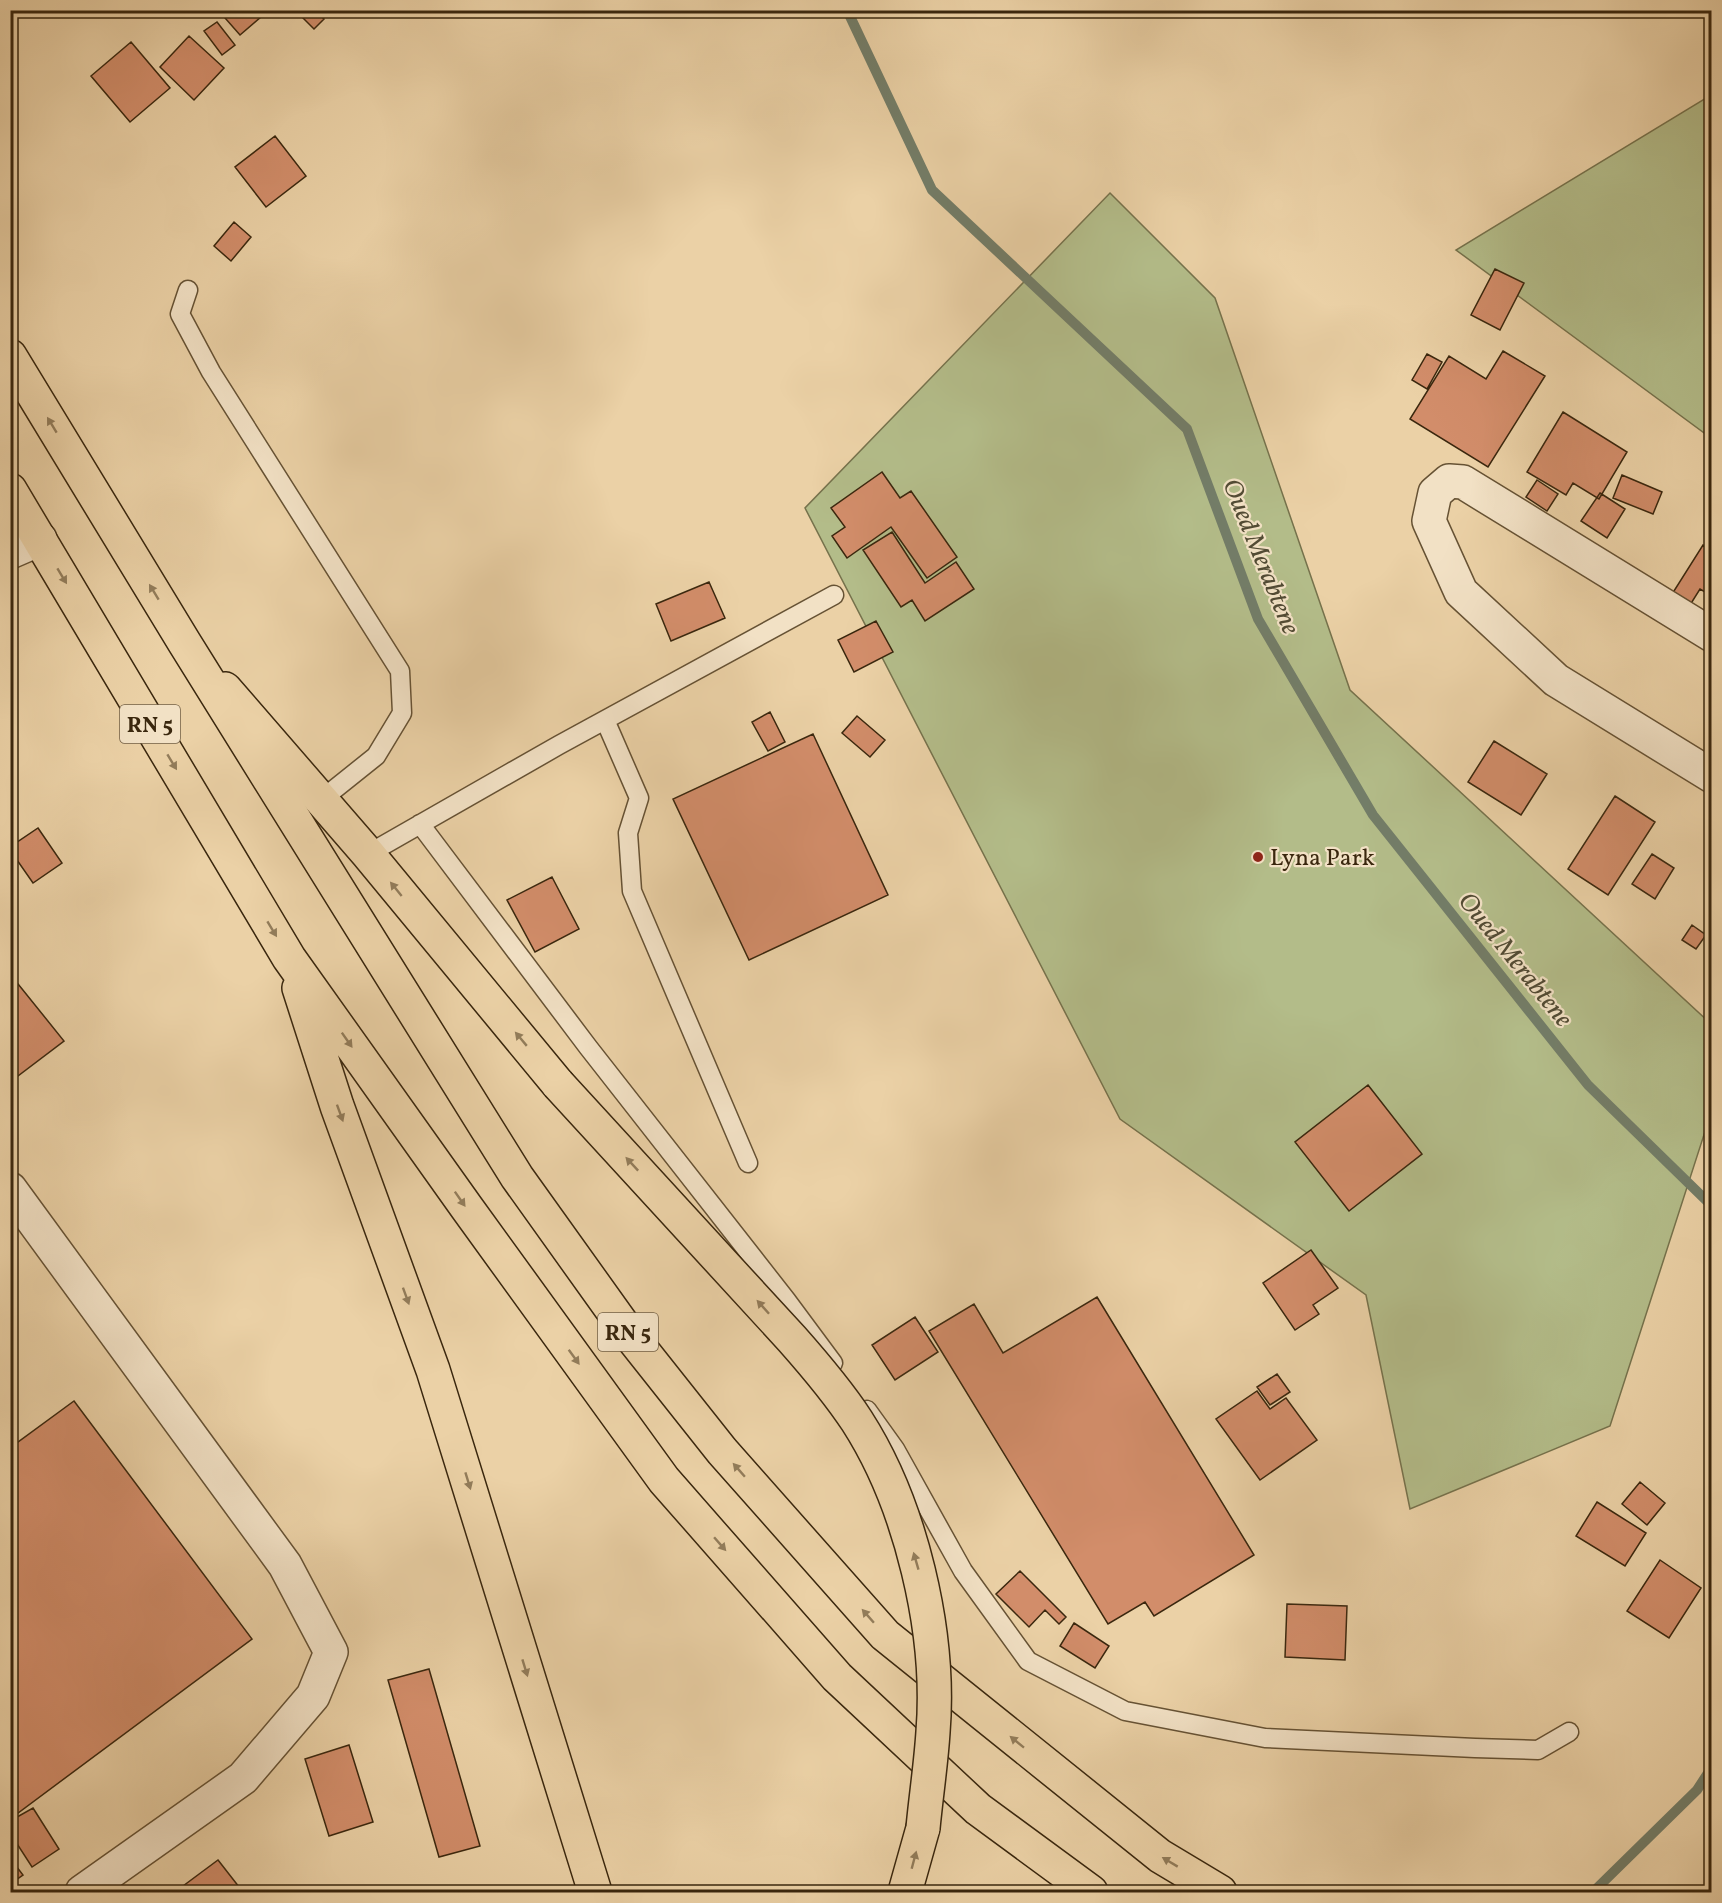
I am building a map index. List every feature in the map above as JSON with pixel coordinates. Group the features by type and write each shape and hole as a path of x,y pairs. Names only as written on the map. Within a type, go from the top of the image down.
{"main road":[{"name":"RN 5","path":"10,356 184,642 518,1177 630,1335 722,1451 885,1635 1160,1856 1220,1893"},
{"name":"RN 5","path":"10,490 289,958 466,1208 664,1480 837,1677 978,1809 1091,1893"},
{"path":"184,642 368,854 558,1084 798,1346 857,1421 880,1461 900,1508 918,1567 933,1674 934,1730 923,1828 905,1893"},
{"path":"289,958 338,1106 433,1370 595,1893"}],"street":[{"path":"1712,635 1463,482 1449,481 1436,493 1429,521 1461,592 1556,680 1712,776"},
{"path":"10,552 40,539"},
{"path":"10,1189 285,1565 331,1652 313,1696 243,1778 82,1893"}],"lane":[{"path":"188,290 180,314 211,372 400,671 402,713 376,756 321,801"},
{"path":"368,854 605,720 834,595"},
{"path":"605,720 639,798 628,833 632,891 748,1163"},
{"path":"420,824 588,1047 787,1301 882,1431 895,1449 963,1571 1028,1661 1125,1711 1265,1738 1538,1750 1569,1732"}],"green space":[{"path":"1711,95 1711,438 1456,250"},
{"name":"Lyna Park","path":"1110,193 1215,298 1350,690 1711,1024 1711,1113 1610,1426 1410,1509 1366,1295 1120,1119 805,508"}],"building":[{"path":"218,10 269,10 240,35"},
{"path":"295,10 315,10 324,19 314,29"},
{"path":"217,22 235,45 222,55 204,31"},
{"path":"189,36 224,68 194,100 160,67"},
{"path":"131,42 170,88 130,122 91,76"},
{"path":"275,136 306,176 266,207 235,167"},
{"path":"234,222 251,237 231,261 214,246"},
{"path":"1495,269 1524,283 1500,330 1471,315"},
{"path":"1503,351 1545,376 1488,467 1410,419 1449,356 1486,379"},
{"path":"1427,354 1442,362 1427,389 1412,380"},
{"path":"1563,412 1627,452 1599,499 1573,483 1566,495 1527,472"},
{"path":"882,472 900,498 911,491 957,557 927,578 891,527 847,558 832,536 845,527 831,508"},
{"path":"1622,475 1662,492 1653,514 1613,498"},
{"path":"1537,480 1558,494 1547,511 1526,497"},
{"path":"1600,493 1625,509 1607,538 1581,521"},
{"path":"892,532 925,583 956,562 974,589 925,621 912,600 901,607 863,550"},
{"path":"1703,545 1712,550 1712,596 1700,589 1685,613 1667,602"},
{"path":"709,582 725,618 671,641 656,604"},
{"path":"876,621 893,652 854,672 838,640"},
{"path":"770,712 785,742 768,751 752,722"},
{"path":"857,716 885,740 870,757 842,733"},
{"path":"813,734 888,895 749,960 673,799"},
{"path":"1494,741 1547,774 1521,815 1468,782"},
{"path":"1615,796 1655,822 1608,895 1568,869"},
{"path":"38,828 62,863 33,883 10,847"},
{"path":"1652,854 1674,868 1655,899 1632,884"},
{"path":"552,877 579,929 535,952 507,900"},
{"path":"1692,925 1706,935 1696,949 1682,940"},
{"path":"10,974 64,1041 10,1082"},
{"path":"1368,1085 1422,1154 1349,1211 1295,1142"},
{"path":"1311,1250 1338,1288 1313,1305 1319,1314 1295,1330 1263,1283"},
{"path":"1097,1297 1254,1555 1154,1616 1145,1602 1108,1624 929,1331 974,1304 1003,1353"},
{"path":"915,1317 938,1352 895,1380 872,1345"},
{"path":"1277,1374 1290,1392 1270,1405 1257,1387"},
{"path":"1257,1391 1270,1409 1286,1398 1317,1440 1260,1480 1216,1419"},
{"path":"74,1401 252,1639 10,1819 10,1448"},
{"path":"1640,1482 1665,1503 1647,1525 1622,1504"},
{"path":"1597,1502 1646,1533 1625,1566 1576,1536"},
{"path":"1660,1560 1701,1588 1669,1638 1627,1611"},
{"path":"1020,1571 1066,1617 1059,1624 1045,1610 1029,1627 996,1594"},
{"path":"1287,1604 1347,1606 1345,1660 1285,1657"},
{"path":"1074,1623 1109,1646 1095,1668 1060,1646"},
{"path":"429,1669 480,1846 439,1857 388,1680"},
{"path":"349,1745 373,1822 329,1836 305,1759"},
{"path":"33,1808 59,1849 32,1867 10,1833 10,1821"},
{"path":"10,1858 23,1875 10,1884"},
{"path":"218,1860 243,1892 175,1892"}],"waterway":[{"name":"Oued Merabtene","path":"847,10 932,190 1187,429 1258,619 1373,815 1588,1085 1712,1206"},
{"name":"Oued Merabtene","path":"1593,1892 1697,1790 1712,1767"}],"place":[{"name":"Lyna Park","path":"1258,857"}]}
